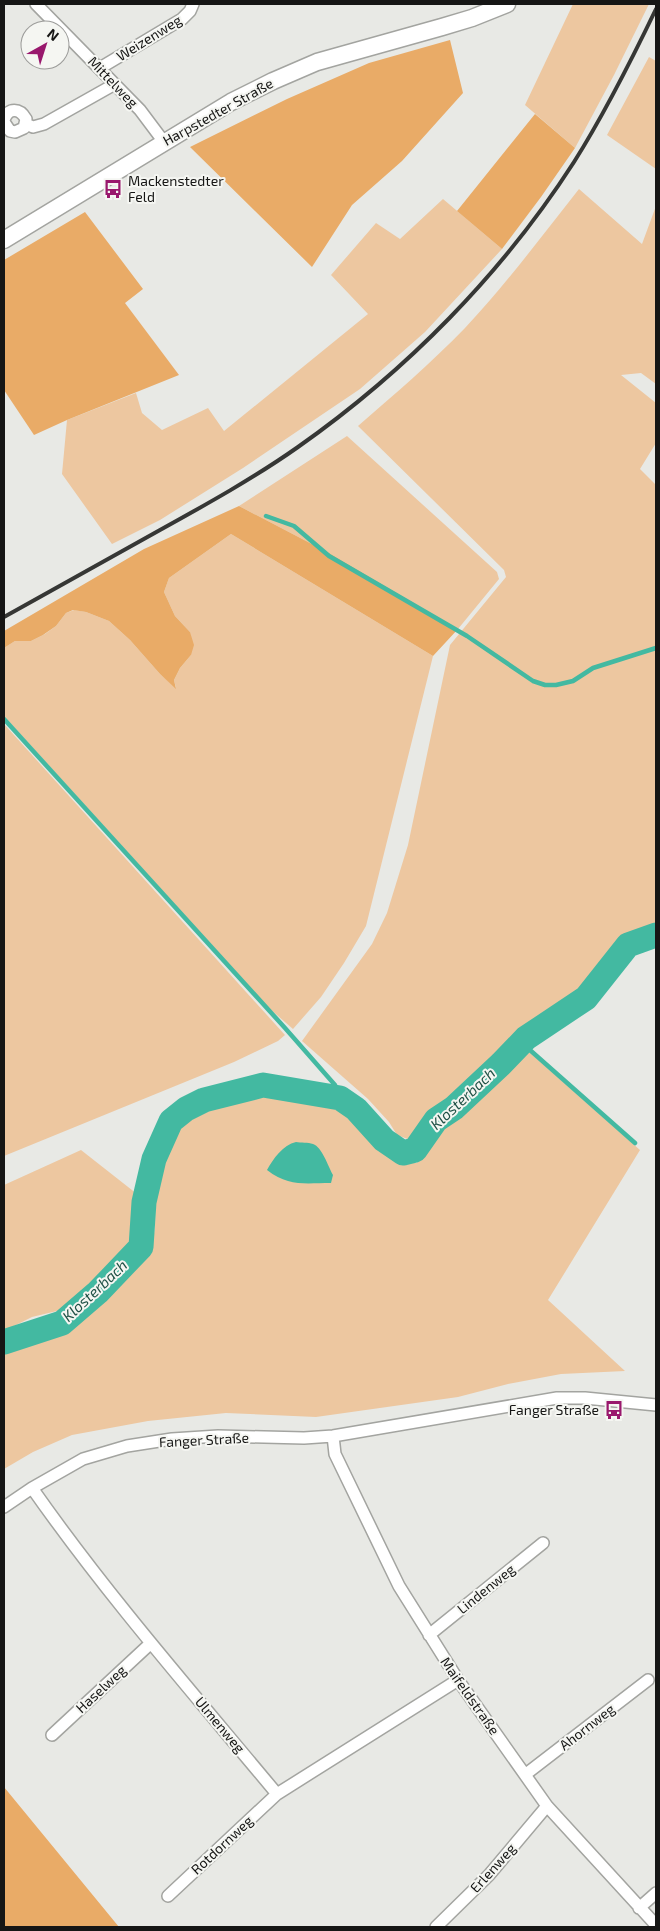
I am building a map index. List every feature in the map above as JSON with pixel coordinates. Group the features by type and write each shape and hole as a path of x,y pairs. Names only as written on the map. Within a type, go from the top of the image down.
{"street":[{"name":"Mittelweg","path":"36,4 115,84 153,125 164,142"},
{"name":"Weizenweg","path":"100,68 182,19 190,11 193,4"},
{"name":"Harpstedter Straße","path":"4,240 231,102 273,81 317,62 450,25 506,4"},
{"path":"26,124 33,126 44,124 115,84"},
{"path":"11,110 17,110 23,114 26,124 20,132 15,132 10,131 4,121 6,114 11,110"},
{"name":"Fanger Straße","path":"4,1507 83,1458 136,1445 172,1439 218,1436 304,1438 333,1436 557,1398 585,1398 656,1405"},
{"name":"Maifeldstraße","path":"333,1436 335,1454 399,1586 458,1680 547,1806 656,1925"},
{"name":"Ulmenweg","path":"32,1488 66,1536 151,1643 277,1794"},
{"name":"Lindenweg","path":"429,1635 542,1543"},
{"name":"Haselweg","path":"52,1735 151,1643"},
{"path":"277,1794 458,1680"},
{"name":"Ahornweg","path":"526,1774 648,1680"},
{"name":"Rotdornweg","path":"168,1896 277,1794"},
{"name":"Erlenweg","path":"436,1927 489,1874 547,1806"},
{"path":"639,1908 656,1893"}],"shaded area":[{"path":"573,4 649,4 575,148 525,105"},
{"path":"450,40 463,93 402,161 352,205 312,267 190,147 287,99 369,63"},
{"path":"649,57 656,61 656,169 607,135"},
{"path":"535,114 575,148 502,249 457,211"},
{"path":"579,189 642,244 656,206 656,384 641,373 621,375 656,403 656,443 640,469 656,485 656,930 626,941 578,994 525,1031 457,1100 438,1114 413,1141 397,1135 389,1122 368,1099 302,1041 372,944 387,913 408,845 450,645 506,577 504,570 358,426 426,366 465,328 509,277"},
{"path":"443,199 502,249 425,332 360,389 243,468 160,520 112,544 62,474 67,420 136,393 142,413 162,430 208,408 224,431 368,314 331,275 376,223 400,239"},
{"path":"85,212 143,289 125,303 179,375 34,435 4,390 4,260"},
{"path":"347,436 497,572 499,579 458,629 329,553 239,506"},
{"path":"239,506 329,553 458,629 433,656 231,534 169,578 164,592 175,616 190,632 194,645 191,655 180,668 174,680 176,689 130,640 109,621 86,612 73,610 66,613 56,626 43,635 31,641 15,641 4,648 4,631 144,549"},
{"path":"231,534 433,656 366,926 321,997 293,1029 270,1009 4,716 4,648 15,641 31,641 45,634 56,626 66,613 74,610 86,612 109,621 176,688 174,680 180,668 191,655 190,632 175,616 164,592 169,578"},
{"path":"4,724 285,1035 278,1041 234,1062 4,1156"},
{"path":"528,1051 640,1150 548,1300 625,1371 561,1374 508,1384 458,1397 316,1417 226,1413 148,1421 72,1435 33,1452 4,1469 4,1351 12,1349 34,1337 57,1333 69,1325 111,1288 138,1259 153,1238 155,1191 160,1166 171,1134 183,1116 206,1105 258,1091 266,1090 298,1094 335,1105 353,1113 382,1146 393,1155 417,1163 426,1146 442,1128"},
{"path":"296,1142 311,1143 319,1149 333,1175 331,1183 290,1182 267,1170 275,1157 283,1149"},
{"path":"81,1150 137,1194 130,1244 97,1281 61,1310 32,1317 4,1331 4,1185"},
{"path":"4,1787 119,1927 4,1927"}],"waterway":[{"path":"266,516 294,526 329,556 467,636 533,681 545,685 556,685 573,681 593,668 656,648"},
{"path":"4,719 285,1028 335,1085 340,1098"},
{"name":"Klosterbach","path":"4,1342 62,1323 98,1292 141,1247 144,1202 154,1159 171,1121 186,1109 204,1100 263,1085 340,1098 356,1109 384,1140 403,1153 415,1150 436,1120 454,1108 526,1038 586,998 628,945 656,935"},
{"path":"522,1043 635,1143"}],"railway":[{"path":"4,617 264,469 338,418 414,353 484,281 546,203 596,125 656,9"}],"place":[{"name":"Mackenstedter Feld","path":"113,189"},
{"name":"Fanger Straße","path":"614,1410"}]}
